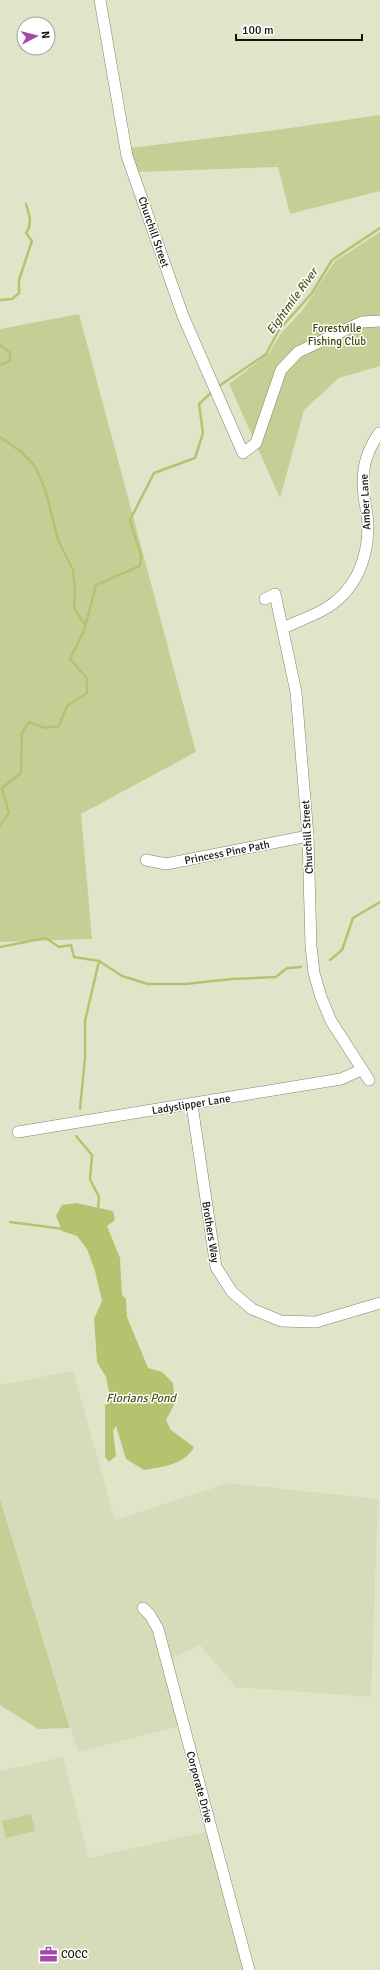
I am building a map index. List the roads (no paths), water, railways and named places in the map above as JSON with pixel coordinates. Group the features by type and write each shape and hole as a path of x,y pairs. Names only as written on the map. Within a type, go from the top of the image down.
{"street":[{"name":"Churchill Street","path":"100,0 127,156 183,316 243,453 256,443 281,370 298,352 362,322 380,321"},
{"name":"Amber Lane","path":"284,628 324,610 350,588 364,562 368,526 364,495 363,466 372,443 379,433"},
{"name":"Churchill Street","path":"265,599 275,594 284,628 296,692 308,836 311,946 314,973 331,1021 361,1070 369,1080"},
{"name":"Princess Pine Path","path":"146,860 166,864 308,836"},
{"name":"Ladyslipper Lane","path":"18,1132 341,1079 361,1070"},
{"name":"Brothers Way","path":"192,1104 216,1267 232,1292 252,1309 281,1321 316,1322 380,1303"},
{"name":"Corporate Drive","path":"143,1608 150,1615 158,1629 249,1970"}],"water":[{"name":"Florians Pond","path":"76,1203 113,1211 115,1220 107,1226 120,1258 122,1295 126,1299 127,1317 148,1368 162,1372 173,1383 175,1403 166,1420 171,1430 194,1447 185,1458 172,1464 144,1470 126,1459 116,1426 113,1431 116,1456 109,1462 105,1457 105,1405 111,1401 106,1377 97,1362 94,1319 102,1301 95,1271 87,1249 77,1236 62,1231 56,1216 62,1205"}],"waterway":[{"path":"0,300 12,299 19,293 19,280 32,241 26,233 30,222 26,204"},
{"name":"Eightmile River","path":"219,386 266,354 279,330 312,293 332,260 380,228"},
{"path":"0,345 10,353 10,361 0,365"},
{"name":"Eightmile River","path":"0,825 9,813 2,788 21,773 22,733 29,722 45,728 59,726 67,706 87,693 87,678 70,659 84,631 96,585 140,566 141,556 130,520 154,473 195,458 203,433 199,404 212,392"},
{"path":"0,437 20,451 35,466 45,489 58,540 73,570 75,589 74,608 85,625"},
{"path":"330,960 342,950 353,918 380,902"},
{"path":"0,947 46,938 59,947 71,945 74,957 99,961 122,976 148,984 185,984 232,979 276,977 287,968 301,967"},
{"path":"80,1109 85,1058 85,1021 99,961"},
{"path":"76,1136 92,1155 90,1179 99,1197 98,1210"},
{"path":"10,1222 64,1229"}],"place":[{"name":"COCC","path":"48,1954"}],"park label":[{"name":"Forestville Fishing Club","path":"337,334"}]}
